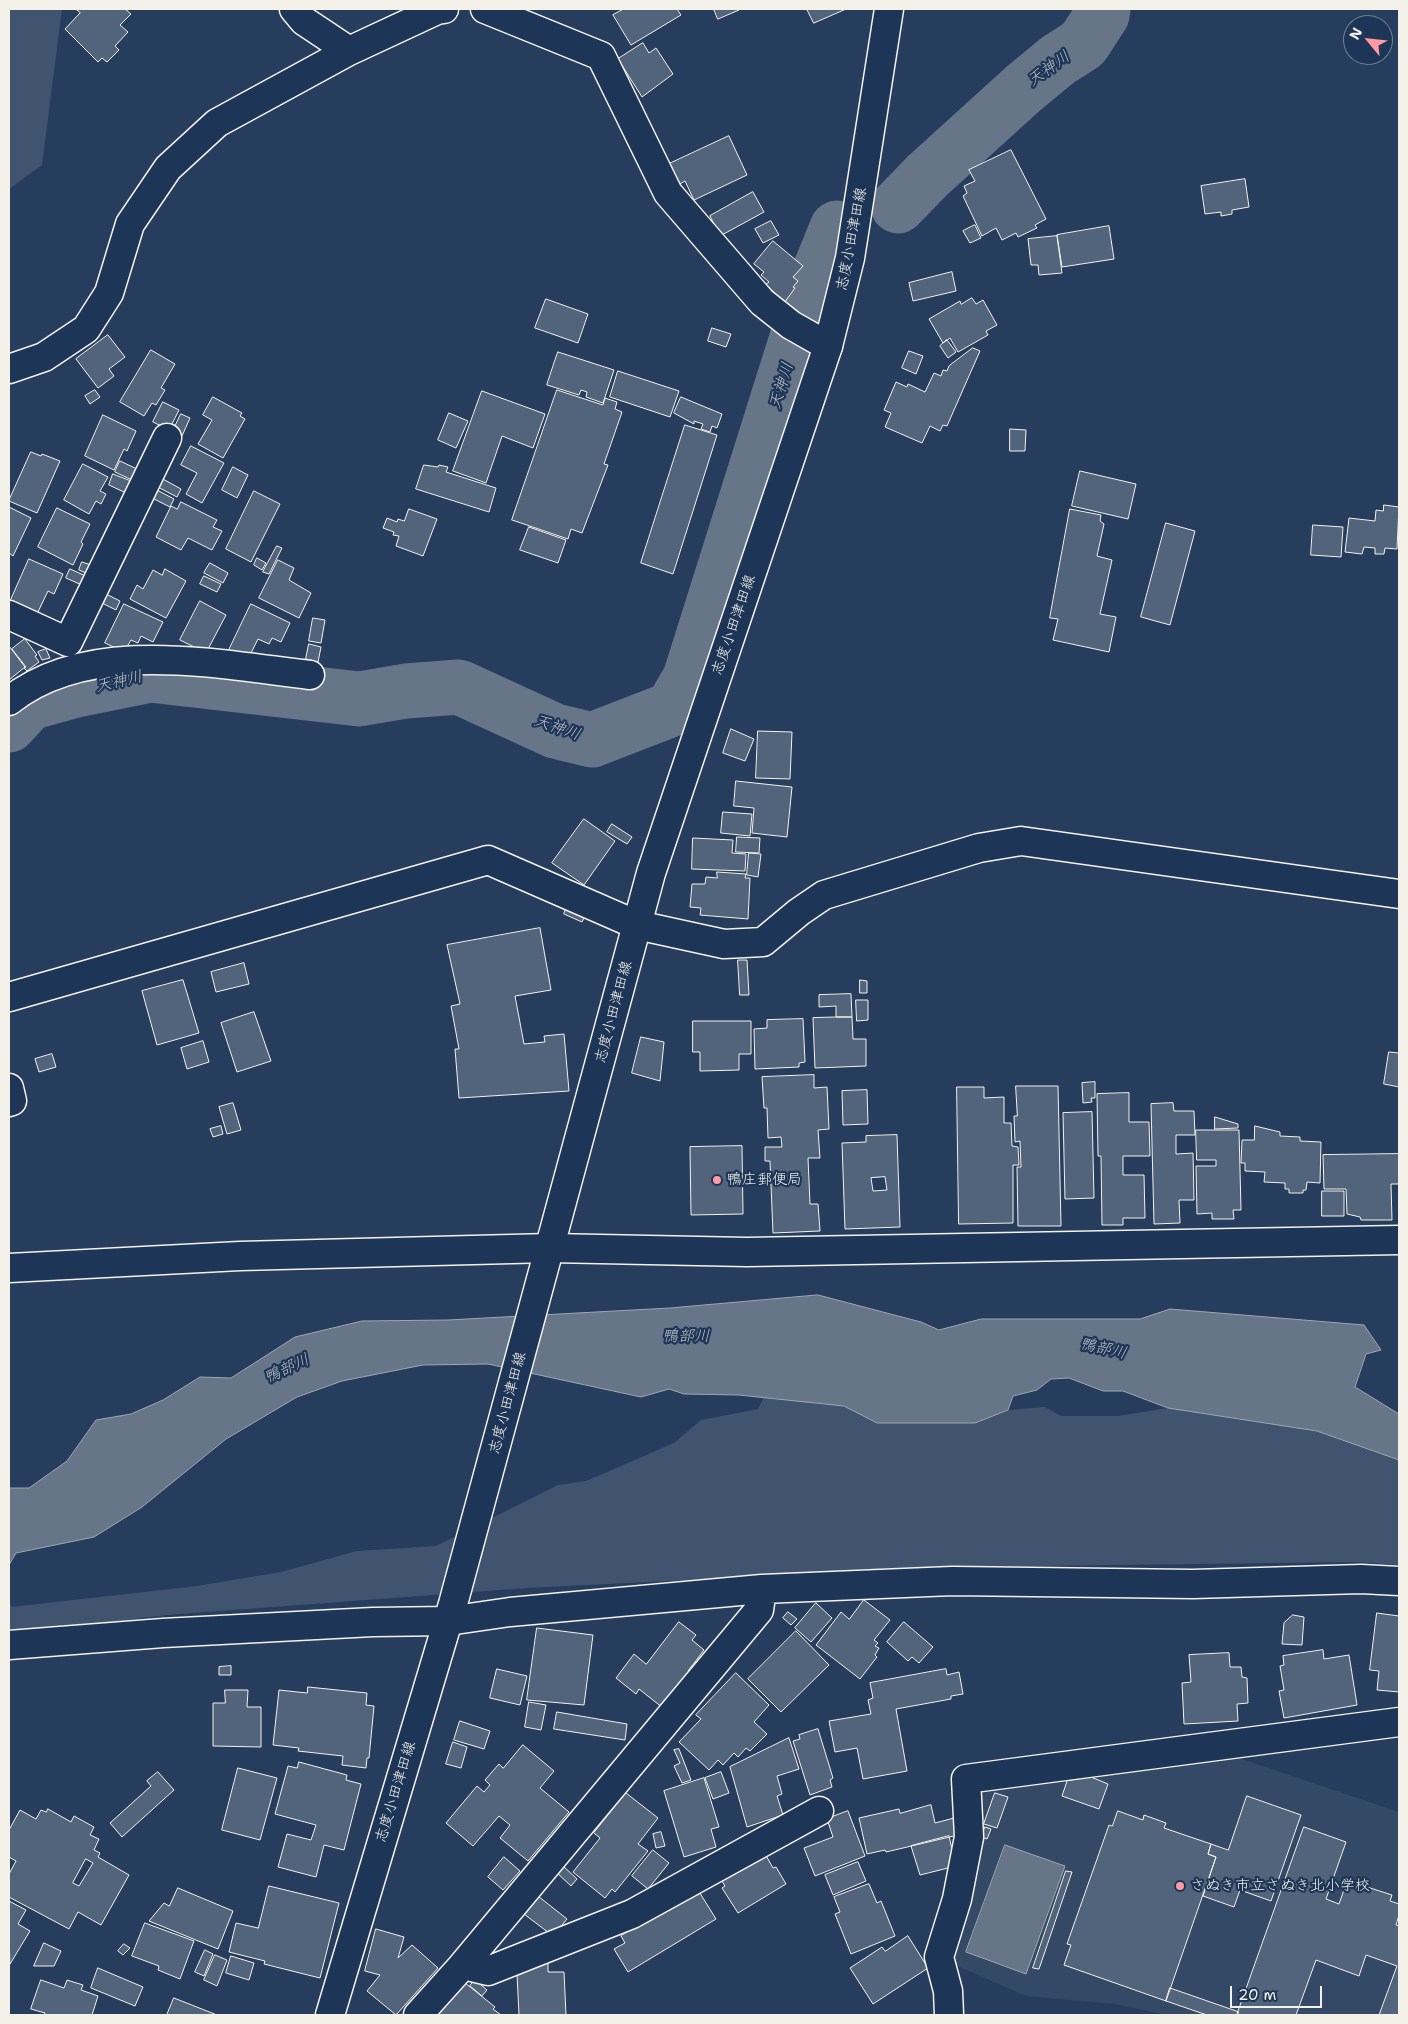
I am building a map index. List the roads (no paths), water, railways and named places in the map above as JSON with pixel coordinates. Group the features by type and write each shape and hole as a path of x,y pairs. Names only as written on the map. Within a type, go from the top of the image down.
{"street":[{"path":"294,9 304,21 349,51"},
{"path":"9,369 44,357 86,329 109,293 130,224 168,168 217,123 349,51 437,10 444,9"},
{"path":"485,9 601,56 668,193 762,302 809,336"},
{"name":"志度小田津田線","path":"330,2015 451,1613 651,872 809,336 850,258 889,9"},
{"path":"75,669 68,642 167,438"},
{"path":"9,615 68,642"},
{"path":"9,701 25,688 75,669 136,659 182,660 310,675"},
{"path":"9,996 488,860 637,925 724,944 764,942 799,912 824,895 979,848 1021,841 1399,894"},
{"path":"9,1088 12,1101 9,1102"},
{"path":"9,1268 240,1256 550,1248 747,1252 1399,1240"},
{"path":"9,1645 163,1633 373,1622 451,1613 510,1612 762,1589 952,1581 1193,1584 1361,1579 1399,1581"},
{"path":"418,2015 760,1610 762,1589"},
{"path":"950,2015 948,1991 939,1957 957,1900 969,1837 966,1779 1399,1722"},
{"path":"463,1964 488,1971 632,1914 819,1811"}],"water":[{"name":"鴨部川","path":"818,1295 921,1322 939,1330 981,1319 1140,1319 1170,1309 1364,1325 1381,1350 1366,1354 1355,1387 1399,1414 1399,1460 1317,1431 1168,1408 1123,1391 1103,1391 1069,1378 1051,1379 1037,1390 1013,1396 1008,1410 975,1423 877,1423 844,1406 739,1395 684,1394 669,1389 641,1397 488,1364 423,1365 342,1381 297,1397 226,1439 142,1507 94,1537 16,1553 9,1565 9,1488 29,1488 67,1461 96,1420 131,1414 163,1400 200,1377 231,1378 295,1337 362,1321 448,1320 670,1308"},
{"path":"1005,1845 1065,1866 1026,1974 966,1952"}],"waterway":[{"name":"天神川","path":"898,206 927,176 1024,88 1058,60 1083,44 1102,15 1103,9"},
{"name":"天神川","path":"9,725 29,703 76,690 150,675 359,699 406,691 459,687 555,731 592,740 672,709 690,678 813,287 837,228"}],"place":[{"name":"鴨庄郵便局","path":"717,1180"},
{"name":"さぬき市立さぬき北小学校","path":"1180,1886"}]}
